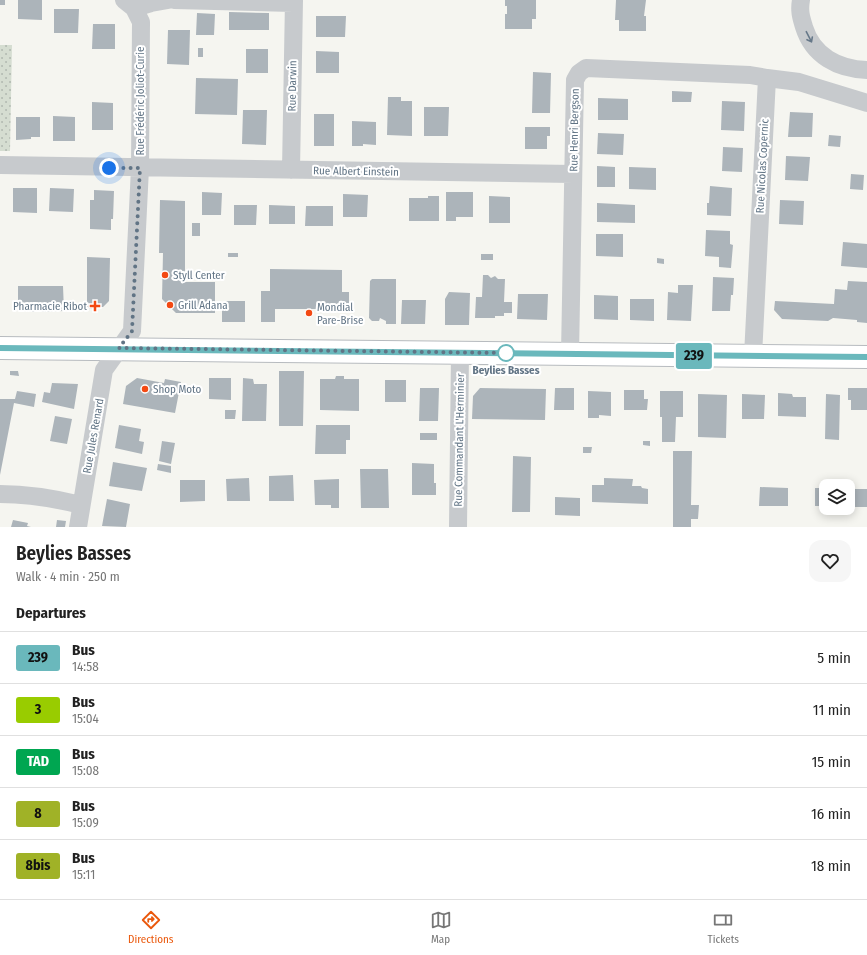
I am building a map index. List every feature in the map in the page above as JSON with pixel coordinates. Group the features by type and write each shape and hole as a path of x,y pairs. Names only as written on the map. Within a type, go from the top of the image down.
{"main road":[{"path":"0,348 119,348 867,357"}],"street":[{"path":"129,4 151,3 168,0"},
{"name":"Rue Darwin","path":"174,0 294,1 291,170"},
{"path":"801,0 799,11 807,36 816,50 831,61 854,70 867,70"},
{"name":"Rue Frédéric Joliot-Curie","path":"119,348 132,331 140,168 140,22 129,4"},
{"name":"Rue Henri Bergson","path":"570,354 574,80 579,73 586,68 750,75 767,78"},
{"path":"767,78 799,82 867,103"},
{"name":"Rue Nicolas Copernic","path":"753,356 767,78"},
{"name":"Rue Albert Einstein","path":"0,165 573,174"},
{"name":"Rue Jules Renard","path":"78,527 104,370 119,348"},
{"name":"Rue Commandant L'Herminier","path":"458,527 460,353"},
{"path":"0,494 22,494 49,497 81,505"}],"shaded area":[{"path":"0,45 12,45 10,151 0,151"}],"building":[{"path":"0,0 5,0 5,5 0,5"},
{"path":"18,0 42,0 42,20 18,19"},
{"path":"505,0 536,0 536,19 532,19 532,29 505,29 505,14 507,14 507,6 505,6"},
{"path":"616,0 646,0 644,16 646,16 646,31 619,31 619,20 615,20"},
{"path":"54,9 79,9 78,33 54,33"},
{"path":"229,12 269,13 269,30 229,30"},
{"path":"197,13 215,14 214,35 196,35"},
{"path":"316,16 346,16 345,37 316,37"},
{"path":"93,24 115,24 115,49 92,49"},
{"path":"168,30 190,30 189,65 167,64"},
{"path":"198,48 203,48 203,57 198,57"},
{"path":"246,49 268,49 268,73 246,73"},
{"path":"316,51 339,52 339,73 316,73"},
{"path":"533,72 551,73 550,113 532,113"},
{"path":"196,78 238,79 237,115 195,114"},
{"path":"672,91 692,92 691,102 672,102"},
{"path":"388,97 401,97 401,101 412,101 412,136 387,135"},
{"path":"598,98 628,99 628,120 598,120"},
{"path":"722,101 745,102 744,131 721,130"},
{"path":"92,102 113,103 113,130 92,130"},
{"path":"424,107 449,107 448,136 424,136"},
{"path":"243,110 267,110 266,145 242,144"},
{"path":"790,112 813,113 812,137 788,137"},
{"path":"314,114 334,114 334,146 314,146"},
{"path":"53,116 75,117 75,141 53,141"},
{"path":"16,117 40,117 40,137 16,140"},
{"path":"352,121 376,122 376,145 363,144 363,146 352,146"},
{"path":"525,127 550,127 550,136 547,136 547,149 525,149"},
{"path":"598,133 624,134 623,155 597,154"},
{"path":"829,135 841,136 840,147 828,146"},
{"path":"723,147 743,148 742,172 722,171"},
{"path":"786,156 810,157 808,181 785,180"},
{"path":"597,166 615,167 615,187 597,187"},
{"path":"629,167 656,168 656,190 629,189"},
{"path":"851,174 864,175 863,190 850,189"},
{"path":"710,186 732,188 731,216 707,215 707,203 709,203"},
{"path":"13,188 37,188 37,213 13,212"},
{"path":"50,188 74,189 73,212 49,211"},
{"path":"94,190 114,191 111,230 90,229 90,200 94,200"},
{"path":"202,192 222,193 221,215 202,215"},
{"path":"446,192 473,192 473,217 456,217 456,221 446,221"},
{"path":"343,194 368,195 367,217 343,217"},
{"path":"428,196 439,196 439,221 409,221 409,198 428,198"},
{"path":"489,196 510,197 510,223 489,223"},
{"path":"160,200 185,201 185,282 215,282 215,313 176,313 162,299 163,253 159,253"},
{"path":"780,200 804,201 803,225 779,224"},
{"path":"597,203 635,205 635,223 597,222"},
{"path":"234,205 257,205 256,225 234,225"},
{"path":"269,205 295,206 295,224 269,224"},
{"path":"306,206 333,206 333,226 305,226"},
{"path":"192,223 200,223 200,236 192,236"},
{"path":"706,230 730,231 730,244 733,245 731,268 719,267 719,257 705,256"},
{"path":"596,234 623,234 623,257 596,256"},
{"path":"843,242 867,244 867,268 841,266"},
{"path":"228,253 238,253 238,257 228,257"},
{"path":"481,254 493,254 493,260 481,260"},
{"path":"87,257 110,258 109,301 103,307 89,309 87,307"},
{"path":"657,258 664,259 664,264 657,263"},
{"path":"270,269 342,270 342,292 349,292 349,309 275,309 275,322 261,322 261,291 270,291"},
{"path":"483,275 488,275 491,278 495,276 498,279 505,279 504,302 512,302 512,313 504,313 504,316 495,316 495,318 475,318 476,297 482,297"},
{"path":"713,277 734,278 730,311 712,311"},
{"path":"372,279 396,279 396,324 386,324 386,321 380,318 379,321 372,321 369,318 370,281"},
{"path":"848,281 867,282 867,323 857,322 857,320 833,318 828,321 782,319 774,310 775,301 834,304 835,289 847,290"},
{"path":"678,285 693,285 691,321 667,320 668,292 678,293"},
{"path":"18,286 63,286 64,311 29,312 18,310"},
{"path":"449,292 470,293 469,325 445,325 445,299"},
{"path":"518,294 548,294 547,320 517,319"},
{"path":"594,295 618,296 618,320 594,319"},
{"path":"630,299 654,299 654,321 630,320"},
{"path":"402,300 426,300 425,324 401,324"},
{"path":"226,301 245,301 245,322 222,322 222,309 226,309"},
{"path":"10,371 18,371 19,376 10,375"},
{"path":"279,371 304,371 303,426 279,426"},
{"path":"336,376 344,376 344,379 359,379 359,411 320,410 320,379 335,379"},
{"path":"137,378 164,383 165,379 181,382 175,413 123,404 126,386"},
{"path":"209,378 231,378 231,400 209,399"},
{"path":"243,378 253,379 254,384 267,384 266,421 242,421"},
{"path":"385,380 406,380 406,402 385,402"},
{"path":"52,383 78,384 74,409 42,402 44,392 50,393"},
{"path":"420,388 439,388 438,421 419,421"},
{"path":"480,388 546,389 545,420 472,419 473,396"},
{"path":"555,388 574,388 574,410 554,410"},
{"path":"848,388 867,388 867,410 851,410 851,400 848,400"},
{"path":"624,390 644,390 644,399 648,399 647,410 624,410"},
{"path":"17,391 36,394 34,407 14,403 0,475 0,399 15,399"},
{"path":"588,391 611,392 611,416 599,415 599,418 588,418"},
{"path":"660,391 683,391 683,417 676,417 675,442 662,442"},
{"path":"778,393 792,394 793,397 806,397 806,417 778,416"},
{"path":"698,394 727,395 726,438 698,437"},
{"path":"742,394 765,395 764,419 742,419"},
{"path":"826,394 840,395 839,440 825,439"},
{"path":"225,410 236,410 235,419 225,419"},
{"path":"55,416 72,419 67,444 50,441"},
{"path":"119,425 141,429 139,441 144,442 142,454 115,448"},
{"path":"316,425 350,425 350,440 346,440 346,454 315,454"},
{"path":"420,433 437,433 437,440 420,440"},
{"path":"162,441 175,443 171,464 159,461"},
{"path":"643,441 650,441 650,446 643,445"},
{"path":"583,447 592,447 591,453 583,453"},
{"path":"673,451 692,451 691,505 699,505 698,519 691,519 691,527 673,527"},
{"path":"513,456 531,457 530,512 512,512"},
{"path":"113,462 147,468 142,491 109,486"},
{"path":"412,463 434,464 434,483 436,483 436,495 412,495"},
{"path":"158,464 171,466 171,473 157,470"},
{"path":"360,469 388,469 389,508 361,508"},
{"path":"293,475 294,501 269,501 269,476"},
{"path":"249,478 250,501 227,501 226,479"},
{"path":"604,478 633,479 632,486 641,486 642,488 648,489 648,504 592,502 592,485 604,485"},
{"path":"339,479 339,508 331,508 331,505 315,505 314,480"},
{"path":"180,480 205,480 205,501 180,502"},
{"path":"760,487 788,488 788,506 759,506"},
{"path":"815,488 819,488 819,506 815,506"},
{"path":"855,489 867,489 867,507 855,507"},
{"path":"555,497 580,498 580,516 555,515"},
{"path":"107,499 130,504 126,527 102,526"},
{"path":"13,520 28,523 27,526 31,527 11,527"},
{"path":"57,520 66,521 65,527 56,527"}],"bus line":[{"name":"239","path":"0,348 867,357"}],"place":[{"name":"Styll Center","path":"165,275"},
{"name":"Grill Adana","path":"170,305"},
{"name":"Pharmacie Ribot","path":"95,306"},
{"name":"Mondial Pare-Brise","path":"309,313"},
{"name":"Beylies Basses","path":"506,353"},
{"name":"Shop Moto","path":"145,389"}],"route":[{"path":"109,168 140,168 132,331 119,348 333,352 506,353"}]}
